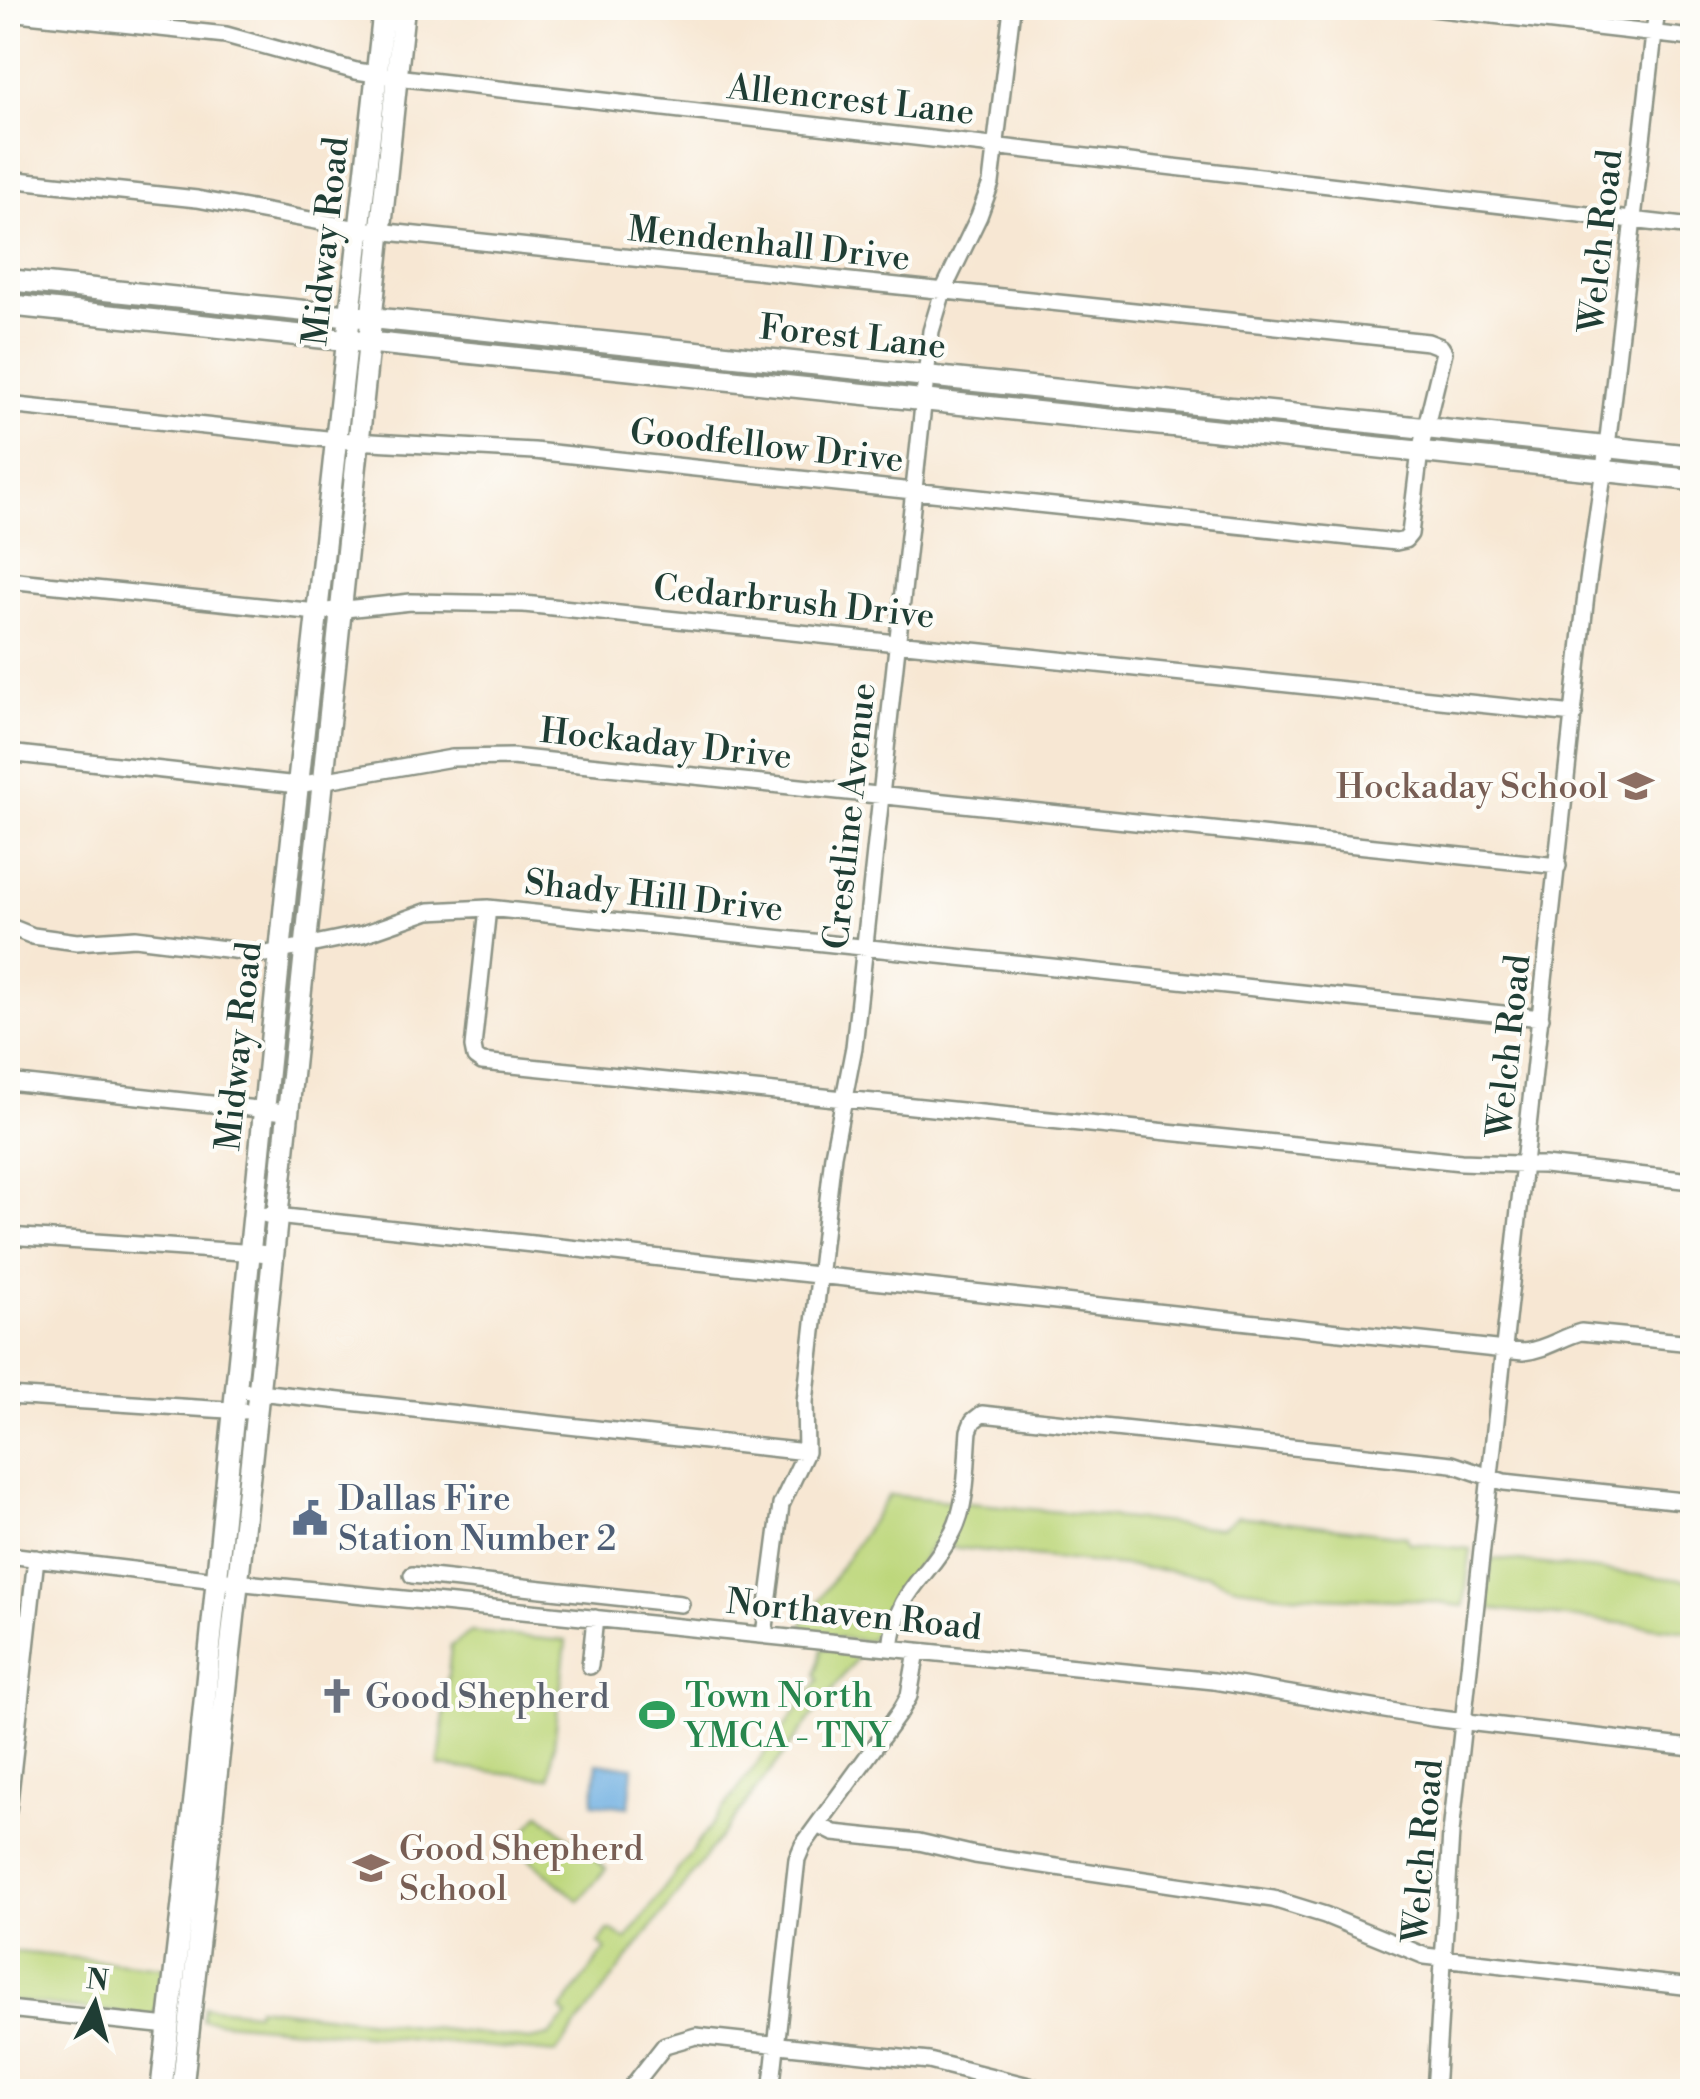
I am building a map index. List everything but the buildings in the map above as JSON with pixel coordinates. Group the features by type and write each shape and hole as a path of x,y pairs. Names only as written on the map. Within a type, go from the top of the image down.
{"main road":[{"name":"Midway Road","path":"182,2092 218,1787 320,780 328,611 386,76 384,8"},
{"name":"Midway Road","path":"386,76 404,8"},
{"name":"Forest Lane","path":"8,280 1692,456"},
{"name":"Forest Lane","path":"8,304 1692,480"},
{"name":"Midway Road","path":"161,2092 298,785 328,611"}],"street":[{"name":"Crestline Avenue","path":"764,1635 781,1505 806,1452 806,1402 833,1155 865,947 930,331 943,291 991,183 1012,8"},
{"path":"1432,8 1692,38"},
{"name":"Welch Road","path":"1434,2092 1450,1849 1574,714 1657,8"},
{"name":"Allencrest Lane","path":"8,12 226,35 386,76 1692,227"},
{"name":"Mendenhall Drive","path":"8,179 180,197 369,230 1436,344 1444,352 1426,428"},
{"name":"Goodfellow Drive","path":"8,404 346,441 517,449 1396,542 1406,540 1410,534 1426,428"},
{"name":"Cedarbrush Drive","path":"8,580 328,611 411,602 524,604 1574,714"},
{"name":"Hockaday Drive","path":"8,753 298,785 452,758 512,757 1558,866"},
{"path":"488,908 473,1047 475,1057 482,1062 1462,1162 1526,1164 1692,1181"},
{"name":"Shady Hill Drive","path":"8,926 33,936 77,942 118,938 266,954 363,934 428,910 488,908 1541,1018"},
{"path":"8,1082 286,1112"},
{"path":"252,1213 1505,1350 1536,1351 1581,1332 1692,1343"},
{"path":"8,1236 271,1254"},
{"path":"8,1396 234,1399 806,1452"},
{"path":"890,1648 902,1602 954,1532 960,1515 969,1431 982,1414 1452,1464 1491,1478 1692,1502"},
{"name":"Northaven Road","path":"8,1555 216,1580 1214,1681 1464,1722 1692,1748"},
{"path":"8,1811 36,1558"},
{"path":"412,1575 681,1604"},
{"path":"464,1604 467,1581"},
{"path":"639,1622 642,1600"},
{"path":"590,1666 595,1618"},
{"path":"771,2092 797,1859 909,1696 917,1651"},
{"path":"818,1825 834,1833 919,1842 974,1856 1273,1899 1325,1915 1425,1956 1692,1987"},
{"path":"8,2009 168,2026"},
{"path":"628,2092 656,2054 678,2040 696,2036 929,2061 1053,2092"}],"green space":[{"path":"889,1495 1220,1528 1238,1516 1405,1536 1409,1543 1471,1549 1464,1606 1273,1593 1208,1575 932,1545 869,1641 797,1633"},
{"path":"1491,1558 1692,1581 1692,1631 1485,1608"},
{"path":"471,1632 566,1641 550,1778 439,1766 451,1646"},
{"path":"822,1648 862,1651 556,2053 202,2020 204,2007 256,2012 257,2007 530,2040 549,2036 567,2016 561,2010 606,1949 599,1943 608,1931 626,1940 819,1680 816,1675"},
{"path":"540,1814 606,1869 579,1901 513,1845"},
{"path":"8,1951 163,1967 156,2017 8,2001"}],"water":[{"path":"597,1763 633,1767 629,1807 593,1803"}],"place":[{"name":"Hockaday School","path":"1636,786"},
{"name":"Dallas Fire Station Number 2","path":"310,1518"},
{"name":"Good Shepherd","path":"337,1696"},
{"name":"Town North YMCA - TNY","path":"657,1715"},
{"name":"Good Shepherd School","path":"371,1868"}]}
